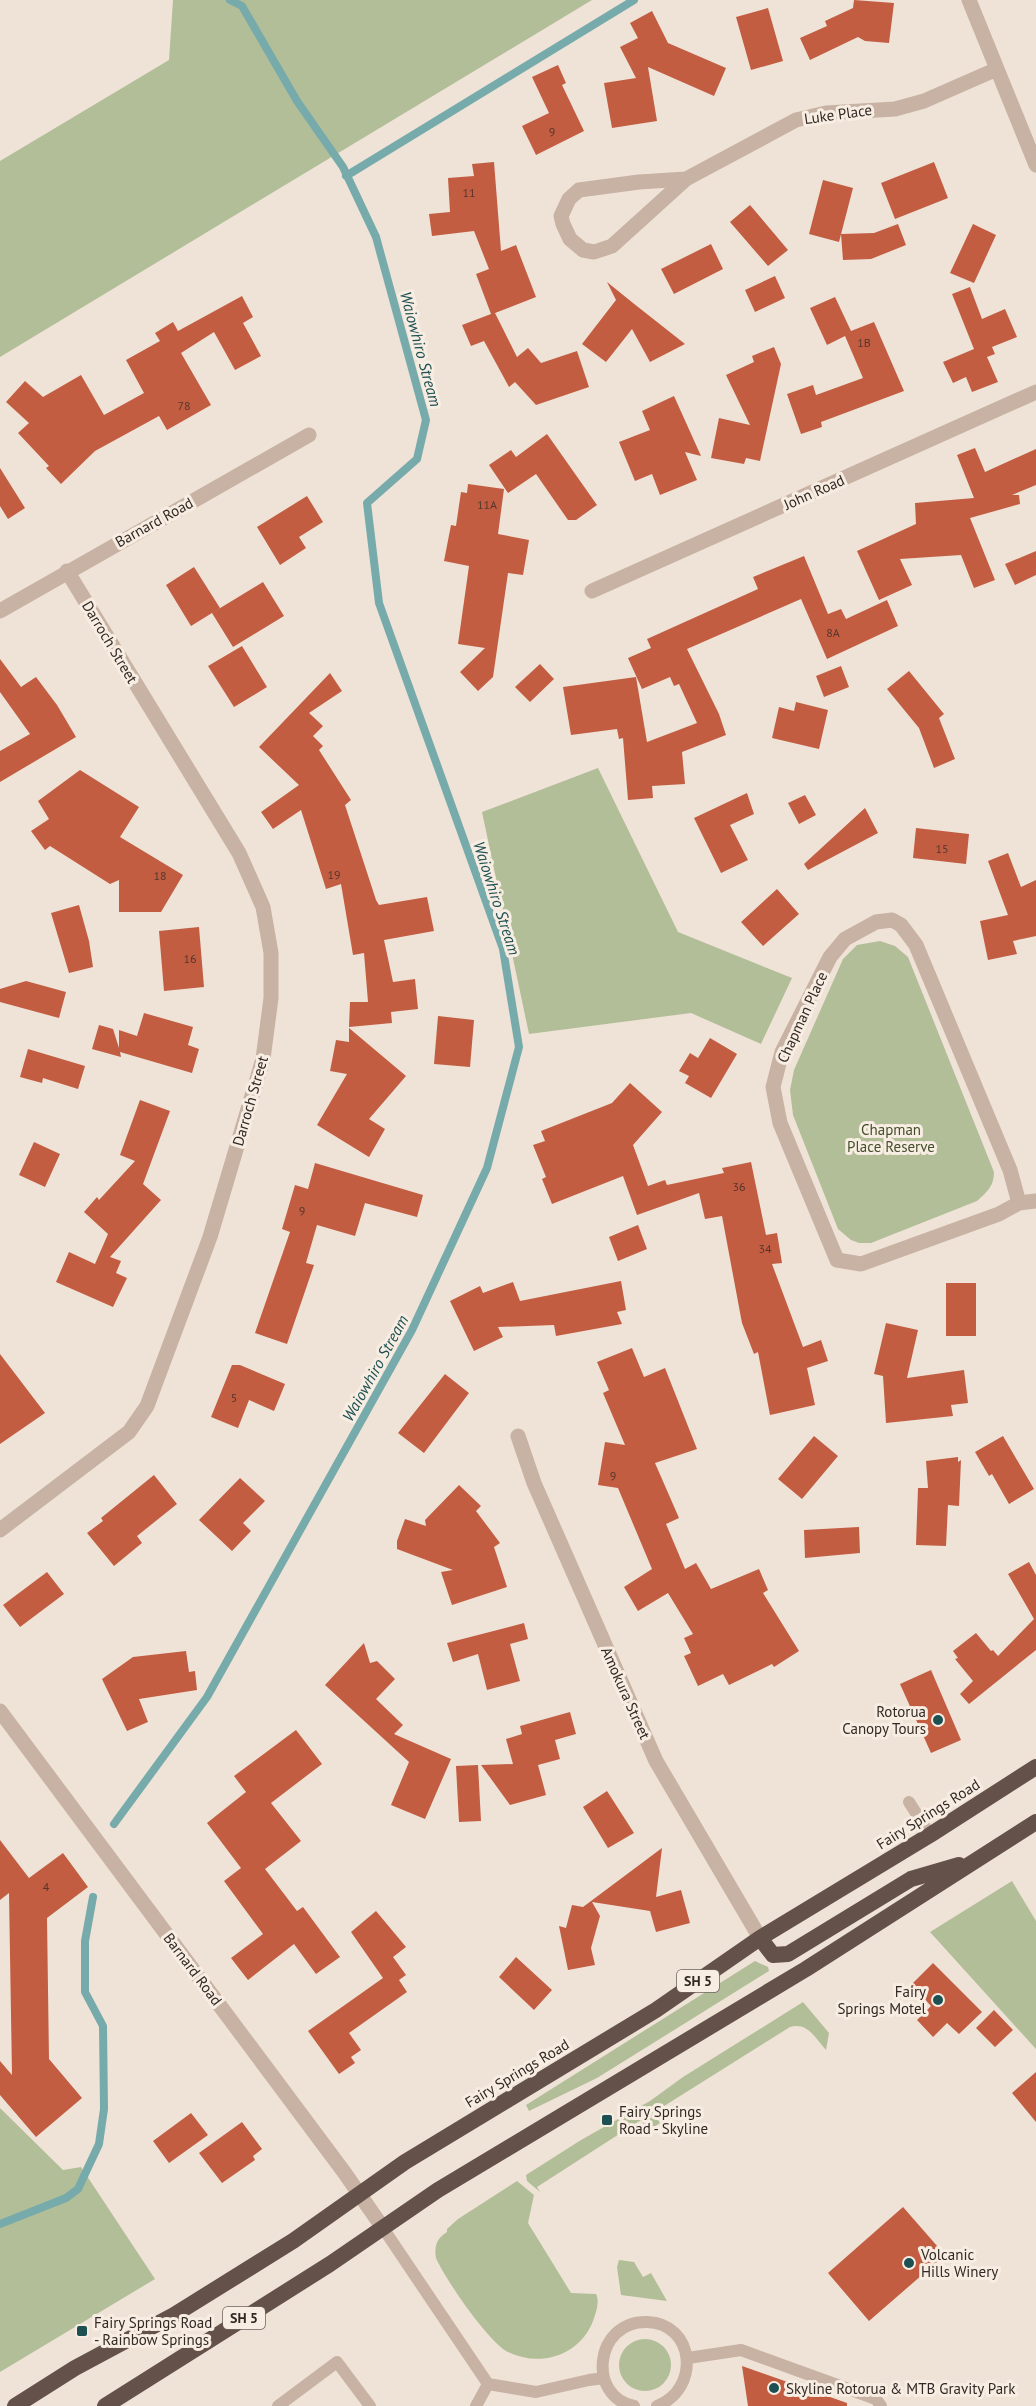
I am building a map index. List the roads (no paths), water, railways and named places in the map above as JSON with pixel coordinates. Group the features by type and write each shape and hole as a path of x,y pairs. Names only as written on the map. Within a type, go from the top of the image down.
{"highway":[{"name":"Fairy Springs Road","path":"15,2406 75,2368 174,2315 293,2241 405,2162 656,2010 760,1938 930,1835 1036,1767"},
{"name":"SH 5","path":"105,2406 383,2228 438,2190 806,1969 1036,1822"},
{"path":"760,1938 773,1955 788,1954 911,1879 977,1860"}],"street":[{"path":"969,0 1036,165"},
{"name":"Luke Place","path":"686,178 579,190 569,199 561,216 563,224 570,239 583,250 594,252 612,246 686,178 796,120 826,113 895,108 924,101 997,69"},
{"name":"John Road","path":"592,591 1036,392"},
{"name":"Barnard Road","path":"0,611 309,435"},
{"name":"Darroch Street","path":"0,1530 129,1432 147,1406 210,1237 264,1059 271,998 271,953 262,907 239,853 67,571"},
{"name":"Chapman Place","path":"1019,1203 1010,1170 916,945 902,925 892,920 876,922 845,939 830,957 782,1052 772,1087 780,1123 837,1260 861,1264 999,1214 1019,1203 1036,1201"},
{"name":"Amokura Street","path":"518,1436 534,1483 656,1761 760,1938"},
{"name":"Barnard Road","path":"0,1711 383,2228"}],"lane":[{"path":"909,1802 930,1835"},
{"path":"383,2228 488,2384 536,2392 604,2378"},
{"path":"634,2406 615,2396 604,2378 603,2354 609,2341 619,2330 633,2324 648,2322 663,2326 675,2335 688,2358 687,2373 682,2387 672,2399 657,2406"},
{"path":"688,2358 741,2350 876,2399 881,2406"},
{"path":"278,2406 337,2361 370,2406"},
{"path":"476,2406 488,2384"}],"waterway":[{"name":"Waiowhiro Stream","path":"114,1824 207,1697 412,1330 487,1168 519,1047 503,949 379,603 367,503 417,459 426,420 376,237 343,167 297,101 242,6 230,0"},
{"path":"346,176 634,0"},
{"name":"Waiowhiro Stream","path":"0,2224 66,2198 78,2189 99,2144 104,2109 103,2026 85,1992 85,1941 93,1897"}],"place":[{"name":"Rotorua Canopy Tours","path":"938,1720"},
{"name":"Fairy Springs Motel","path":"938,2000"},
{"name":"Fairy Springs Road - Skyline","path":"607,2120"},
{"name":"Volcanic Hills Winery","path":"909,2263"},
{"name":"Fairy Springs Road - Rainbow Springs","path":"82,2331"},
{"name":"Skyline Rotorua & MTB Gravity Park","path":"774,2388"}],"park label":[{"name":"Chapman Place Reserve","path":"891,1138"}]}
